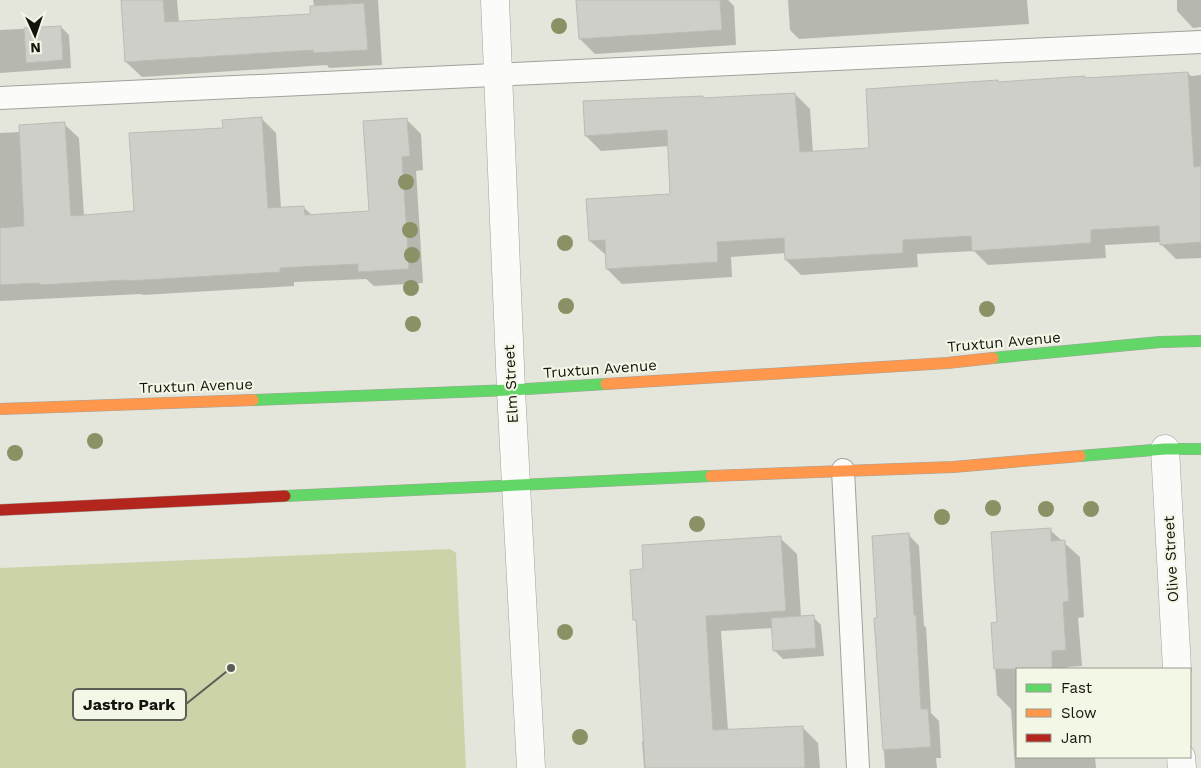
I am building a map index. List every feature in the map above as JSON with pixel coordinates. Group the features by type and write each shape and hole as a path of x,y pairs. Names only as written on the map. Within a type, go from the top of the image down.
{"main road":[{"name":"Truxtun Avenue","path":"0,409 511,390 947,363 1160,342 1201,341"},
{"path":"0,510 843,470 953,467 1165,449 1201,449"}],"street":[{"name":"Elm Street","path":"495,0 511,390 530,768"},
{"name":"Olive Street","path":"1165,449 1177,668"}],"lane":[{"path":"0,98 1201,42"},
{"path":"843,470 858,768"}],"green space":[{"path":"450,549 456,553 466,768 0,768 0,568"}],"building":[{"path":"121,0 163,0 165,22 310,14 310,6 364,3 368,50 313,53 313,50 125,62"},
{"path":"576,0 720,0 722,30 579,39"},
{"path":"61,26 63,60 26,63 24,28"},
{"path":"1188,72 1194,167 1201,166 1201,242 1160,245 1159,226 1091,230 1091,243 972,251 971,236 903,240 903,253 785,260 784,238 717,242 718,262 606,269 605,240 589,241 586,199 670,194 667,130 585,136 583,101 703,96 703,98 795,93 800,152 869,148 866,89 998,80 998,82"},
{"path":"262,117 268,208 304,206 305,215 369,211 363,121 407,118 410,156 402,157 409,269 358,272 358,264 280,268 280,272 127,281 0,285 0,228 24,226 19,125 65,122 71,216 134,211 129,133 223,128 222,120"},
{"path":"1051,528 1051,541 1065,540 1069,601 1063,602 1066,650 1052,651 1052,668 994,669 991,623 997,622 991,532"},
{"path":"909,533 921,709 928,709 931,747 883,750 874,618 877,618 872,536"},
{"path":"781,536 786,611 706,616 713,730 803,726 805,768 645,768 636,620 633,620 630,570 643,569 642,545"},
{"path":"814,615 816,648 773,651 771,618"}],"traffic: fast":[{"path":"993,358 1160,342 1201,341"},
{"path":"253,400 511,390 606,384"},
{"path":"1080,456 1165,449 1201,449"},
{"path":"285,496 711,476"}],"traffic: slow":[{"path":"606,384 947,363 993,358"},
{"path":"0,409 253,400"},
{"path":"711,476 953,467 1080,456"}],"traffic: jam":[{"path":"0,510 285,496"}],"place":[{"name":"Jastro Park","path":"231,668"}]}
